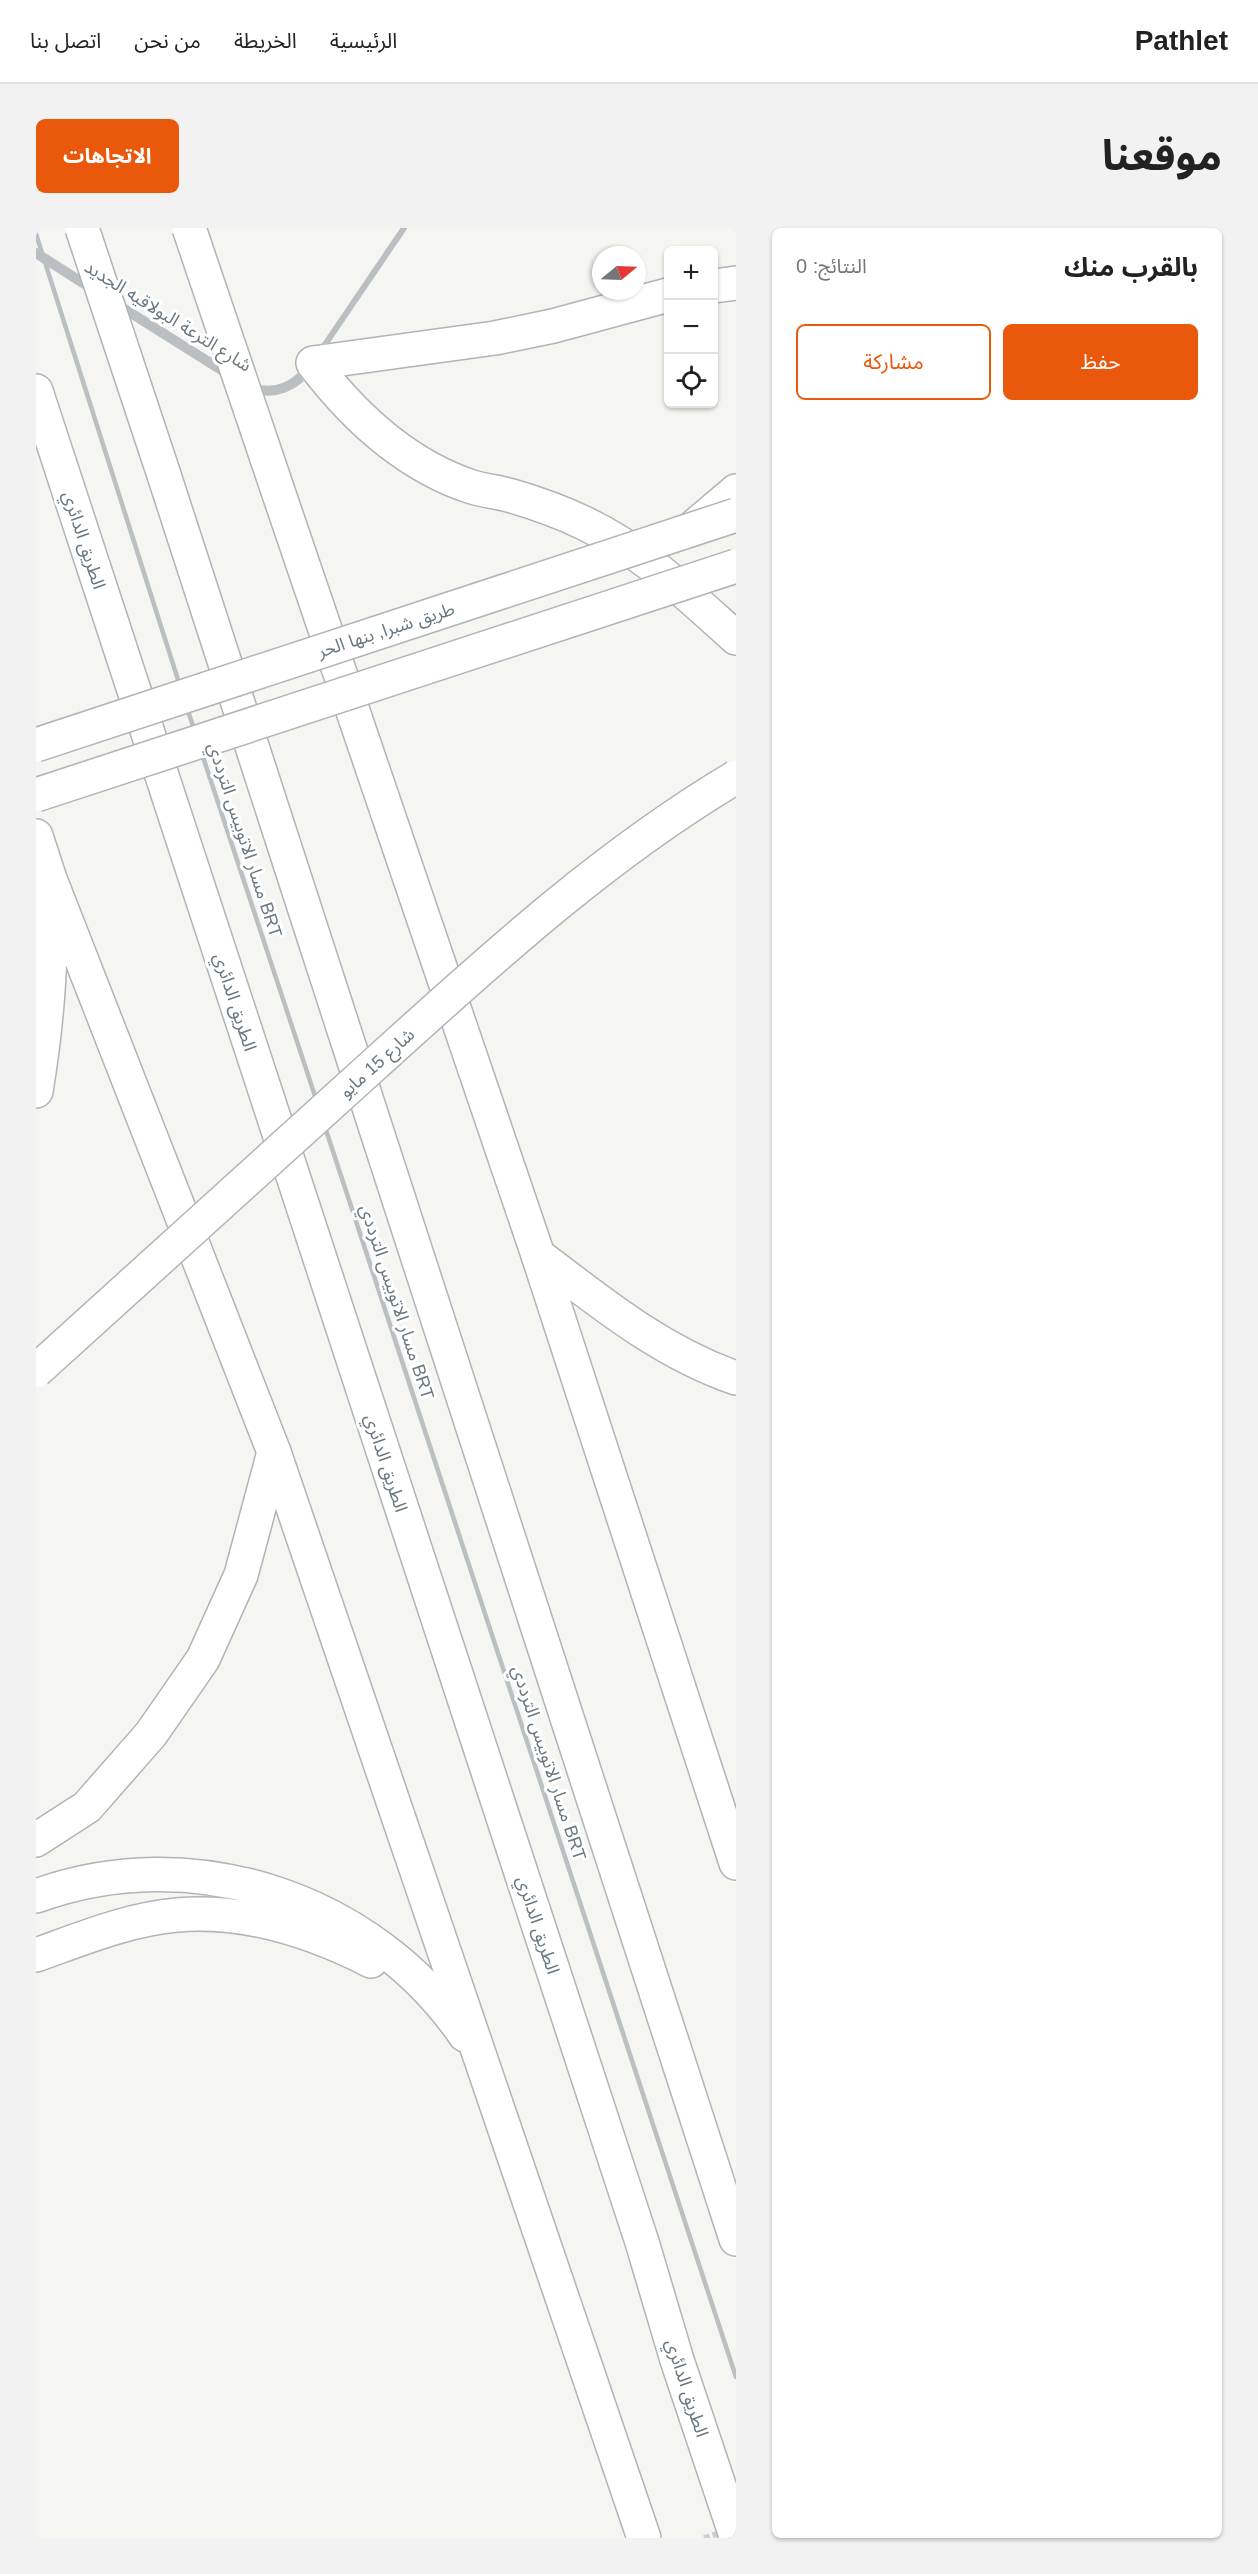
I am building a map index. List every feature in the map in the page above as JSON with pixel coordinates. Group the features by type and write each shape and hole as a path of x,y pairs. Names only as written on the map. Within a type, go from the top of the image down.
{"main road":[{"path":"82,228 736,2239"},
{"path":"189,228 538,1255 736,1863"},
{"path":"718,285 736,283"},
{"path":"664,296 553,326 495,338 313,363 344,403 366,425 399,450 434,471 472,487 511,495 548,507 620,542 684,589 736,638"},
{"name":"الطريق الدائري","path":"36,391 631,2208 677,2360 736,2536"},
{"path":"690,530 736,491"},
{"name":"طريق شبرا, بنها الحر","path":"36,746 736,515"},
{"path":"36,795 736,566"},
{"name":"شارع 15 مايو","path":"36,1371 494,957 592,874 697,800 736,777"},
{"path":"36,836 50,879 274,1452 644,2538"},
{"path":"36,1091 47,1021 51,950 50,879"},
{"path":"538,1255 634,1328 674,1351 736,1378"},
{"path":"36,1840 87,1807 151,1734 203,1659 241,1575 274,1452"},
{"path":"36,1896 101,1879 150,1874 201,1875 240,1882 297,1900 342,1922 384,1949 422,1982 483,2061"},
{"path":"36,1955 129,1925 177,1915 219,1915 260,1921 311,1934 340,1945 373,1962 433,2006 483,2061"}],"street":[{"path":"313,363 404,228"},
{"name":"شارع الترعة البولاقيه الجديد","path":"36,253 255,389 280,389 294,384 305,375 313,363"}],"lane":[{"name":"مسار الاتوبيس الترددي BRT","path":"36,234 164,639 736,2377"}],"tunnel":[{"path":"704,2538 724,2532"}]}
